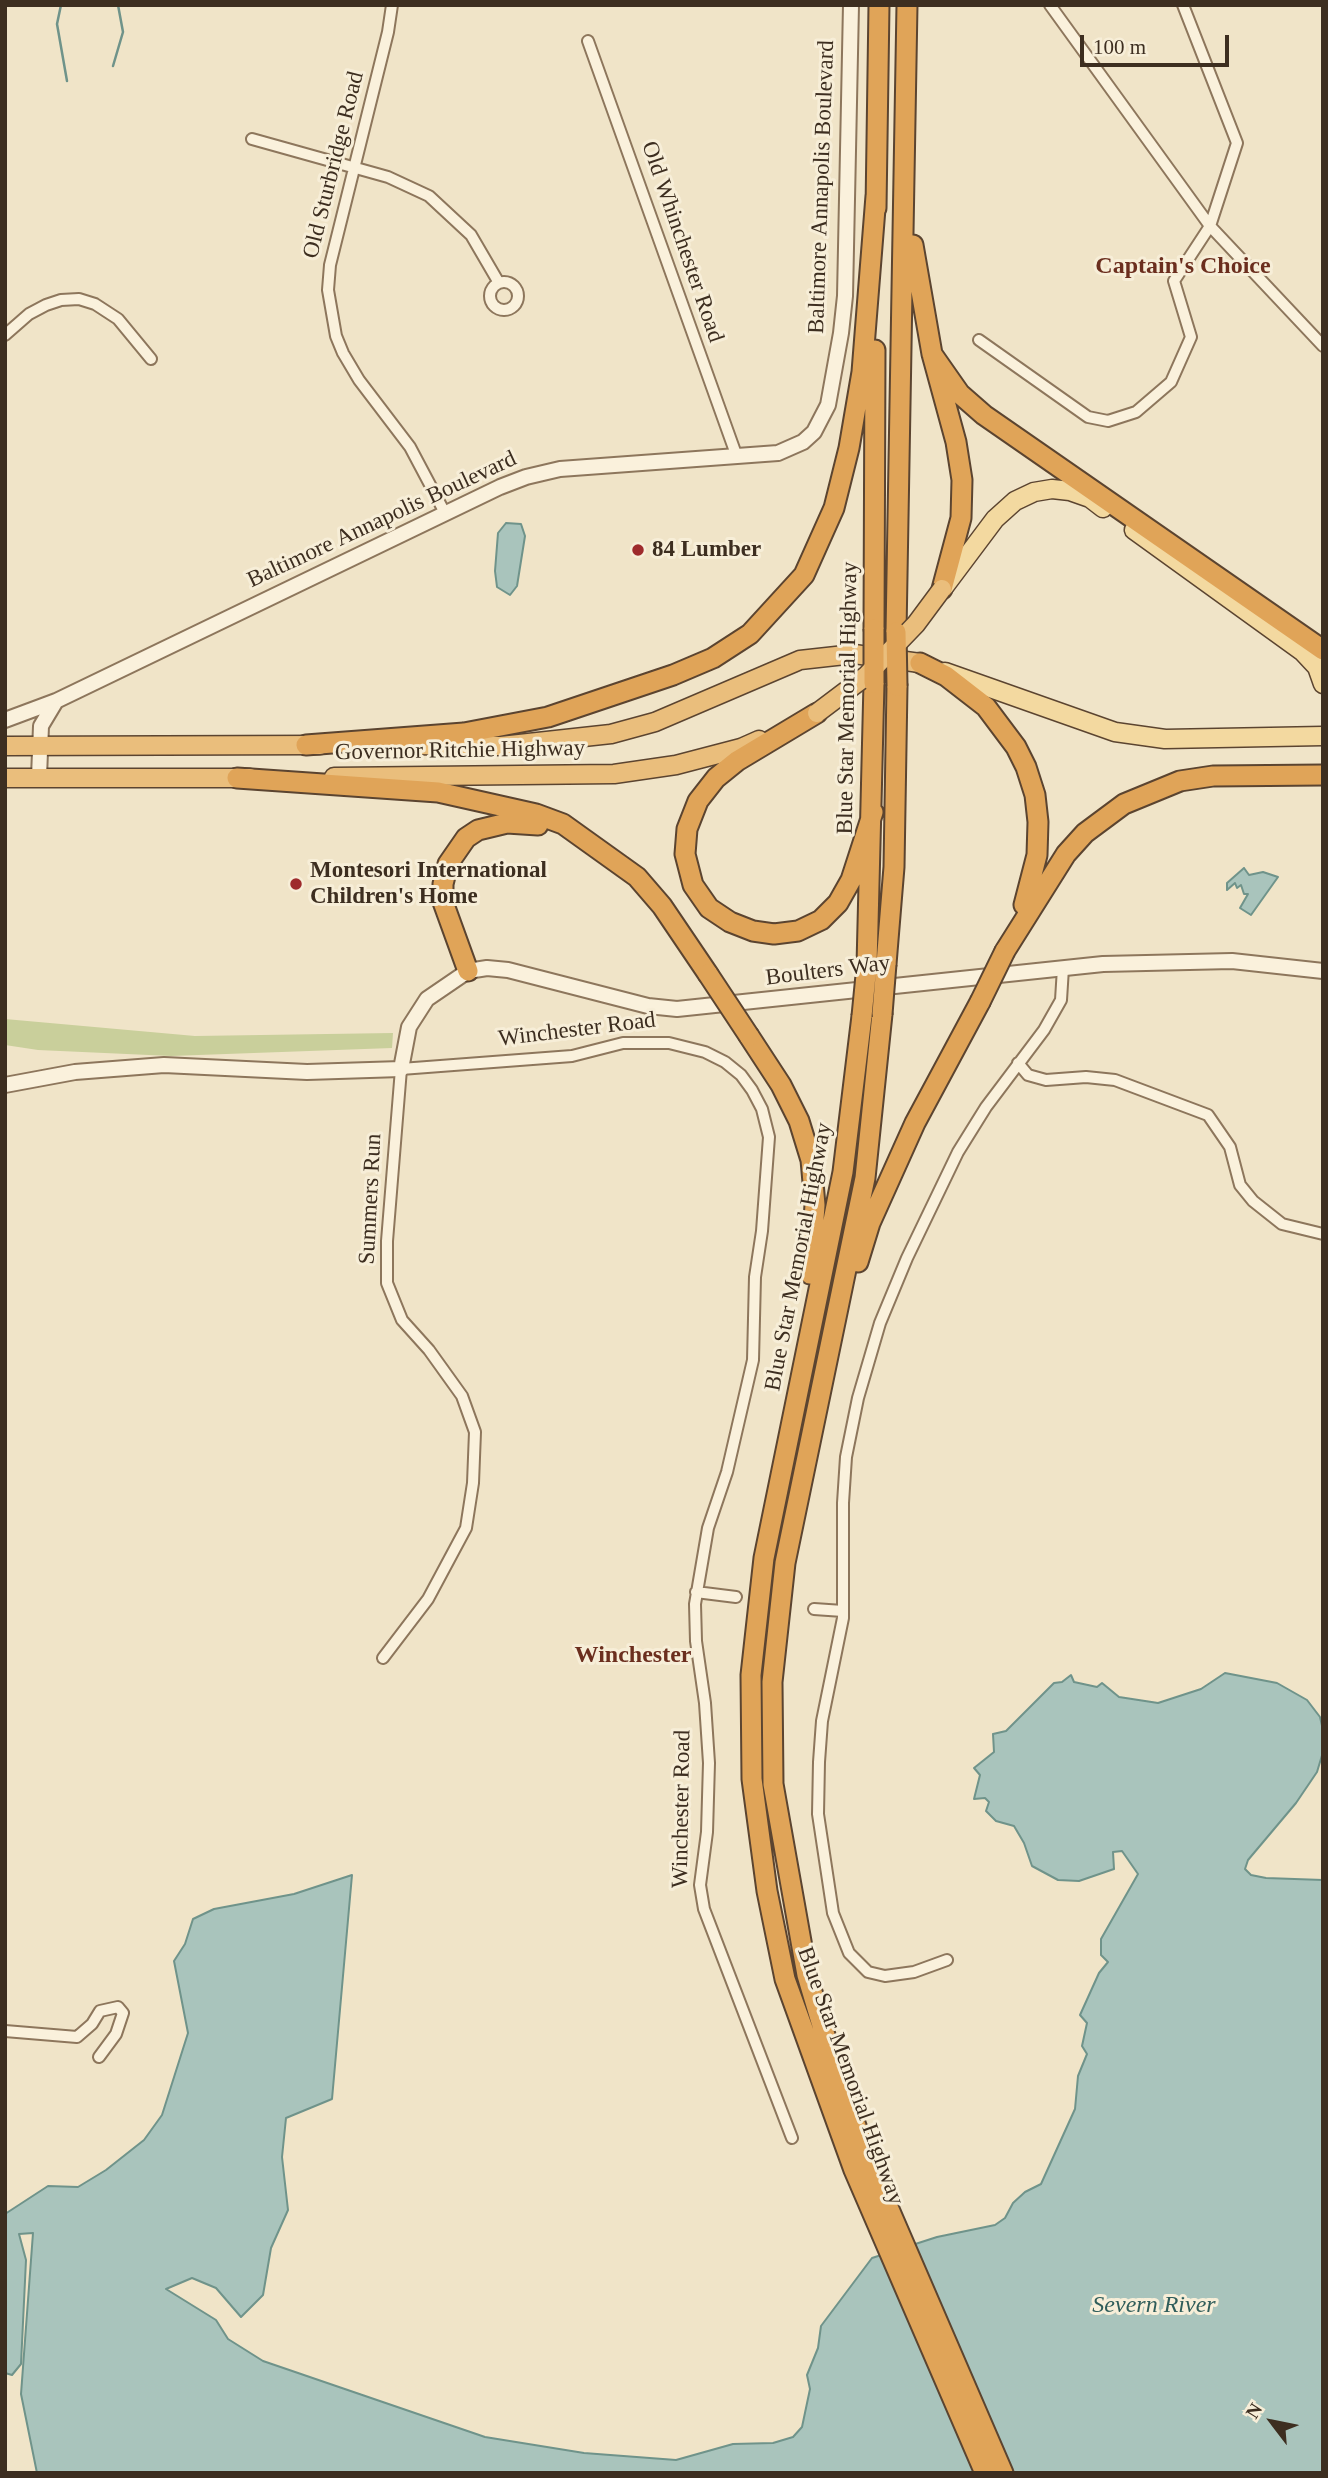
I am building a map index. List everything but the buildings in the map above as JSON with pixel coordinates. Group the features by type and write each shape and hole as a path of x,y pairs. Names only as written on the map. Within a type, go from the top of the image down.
{"highway":[{"name":"Blue Star Memorial Highway","path":"879,5 873,812 877,964 882,1014 865,1178 785,1563 772,1682 773,1784 807,1975 861,2166 1003,2473"},
{"name":"Blue Star Memorial Highway","path":"907,5 894,867 877,964 862,1016 844,1172 764,1558 751,1675 752,1779 767,1891 785,1979 985,2473"},
{"path":"905,181 932,354 956,442 962,480 961,518 942,589"},
{"path":"306,744 442,735 548,717 673,675 713,658 750,634 804,575 834,508 849,448 862,372 876,196"},
{"path":"932,354 960,394 984,415 1323,650"},
{"name":"Governor Ritchie Highway","path":"5,778 614,774 676,765 741,748 817,713 866,676 901,641 942,589"},
{"name":"Governor Ritchie Highway","path":"5,746 501,746 611,734 655,722 800,660 855,654 920,663"},
{"path":"825,1363 870,1223 915,1123 1005,951 1022,912 1037,855 1035,795 1016,747 986,706 946,676 920,663"},
{"path":"817,713 737,761 716,778 698,801 687,829 685,854 693,885 709,908 730,922 764,933 798,931 821,920 838,903 851,880 873,812"},
{"path":"1005,951 1066,854 1086,833 1125,804 1180,781 1213,776 1323,775"},
{"path":"237,778 438,792 536,814 563,824 637,877 662,906 708,974 781,1085 799,1121 811,1160 815,1248 764,1558"},
{"path":"468,971 446,911 443,884 448,864 466,838 478,830 507,823 533,824 556,829 600,848"}],"main road":[{"path":"942,589 983,534 1015,501 1034,492 1070,491 1090,498 1303,652 1317,667 1323,684"},
{"name":"Governor Ritchie Highway","path":"920,663 1115,732 1165,739 1323,736"}],"street":[{"name":"Old Sturbridge Road","path":"392,5 388,32 330,265 328,290 336,336 351,368 424,469 445,513"},
{"name":"Baltimore Annapolis Boulevard","path":"5,720 56,701 500,487 560,469 778,453 803,442 822,419 832,389 845,296 851,5"},
{"path":"1050,5 1210,226 1323,346"},
{"path":"979,340 1088,418 1108,421 1136,412 1171,382 1191,337 1174,281 1210,226 1237,143 1183,5"},
{"name":"Old Whinchester Road","path":"588,41 737,457"},
{"path":"252,139 411,186 445,208 471,235 499,283"},
{"path":"5,335 29,314 46,305 61,300 79,299 94,304 118,319 151,359"},
{"path":"39,777 41,726 56,701"},
{"name":"Boulters Way","path":"401,1069 406,1038 417,1012 437,990 468,971 487,968 508,970 648,1006 677,1009 1063,968 1153,962 1232,961 1323,971"},
{"path":"947,1960 914,1972 886,1976 868,1972 849,1953 833,1913 818,1814 819,1762 822,1721 843,1611 843,1503 846,1457 858,1398 880,1322 958,1152 1018,1063 1044,1030 1061,1000 1063,968"},
{"name":"Winchester Road","path":"5,1085 53,1074 164,1065 307,1072 513,1063 572,1056 623,1043 669,1042 705,1052 725,1062 741,1075 762,1109 769,1137 762,1231 755,1277 753,1360 727,1472 708,1528 696,1592 695,1641 705,1703 709,1763 707,1832 700,1885 709,1922 737,1987 792,2138"},
{"path":"1018,1063 1028,1075 1046,1080 1086,1077 1115,1080 1208,1115 1230,1147 1240,1185 1253,1201 1282,1224 1323,1234"},
{"name":"Summers Run","path":"383,1658 428,1599 466,1528 473,1483 475,1432 462,1396 429,1350 402,1320 387,1283 387,1241 401,1069"},
{"path":"696,1592 736,1597"},
{"path":"814,1609 843,1611"},
{"path":"5,2031 77,2037 92,2024 100,2011 118,2007 123,2013 116,2035 99,2057"}],"green space":[{"path":"5,1019 195,1036 393,1033 392,1048 171,1056 38,1050 5,1045"}],"water":[{"path":"506,523 521,524 525,536 517,586 510,595 497,587 495,571 498,533"},
{"path":"1244,868 1249,875 1263,872 1278,877 1251,915 1240,908 1248,894 1244,894 1241,885 1237,888 1235,883 1227,890 1227,883"},
{"name":"Severn River","path":"1225,1673 1277,1683 1307,1700 1320,1717 1323,1730 1323,1752 1317,1772 1296,1803 1248,1860 1245,1869 1251,1875 1266,1878 1323,1880 1323,2473 37,2473 21,2394 33,2233 19,2234 26,2260 21,2364 12,2375 5,2373 5,2214 48,2186 78,2187 106,2170 144,2140 162,2115 188,2033 174,1961 185,1944 193,1919 214,1909 294,1894 352,1875 332,2099 286,2118 282,2157 288,2210 271,2248 263,2295 241,2317 216,2288 192,2278 166,2289 216,2320 228,2339 263,2361 485,2437 584,2453 676,2460 733,2444 773,2443 793,2437 802,2427 810,2389 807,2375 818,2348 821,2326 872,2258 937,2237 995,2225 1005,2218 1013,2203 1025,2192 1041,2184 1075,2109 1078,2076 1087,2054 1082,2046 1087,2023 1080,2015 1099,1973 1108,1962 1101,1955 1101,1939 1138,1874 1122,1851 1113,1852 1114,1869 1079,1881 1058,1880 1032,1866 1024,1843 1014,1826 996,1821 986,1811 989,1802 985,1798 974,1799 980,1775 974,1768 994,1752 993,1734 1006,1731 1054,1683 1062,1682 1071,1675 1074,1682 1097,1687 1102,1683 1119,1697 1158,1703 1201,1689"}],"waterway":[{"path":"61,5 57,24 67,81"},
{"path":"113,66 123,32 118,5"}],"place":[{"name":"84 Lumber","path":"638,550"},
{"name":"Montesori International Children's Home","path":"296,884"}],"district":[{"name":"Captain's Choice","path":"1183,267"},
{"name":"Winchester","path":"633,1656"}]}
